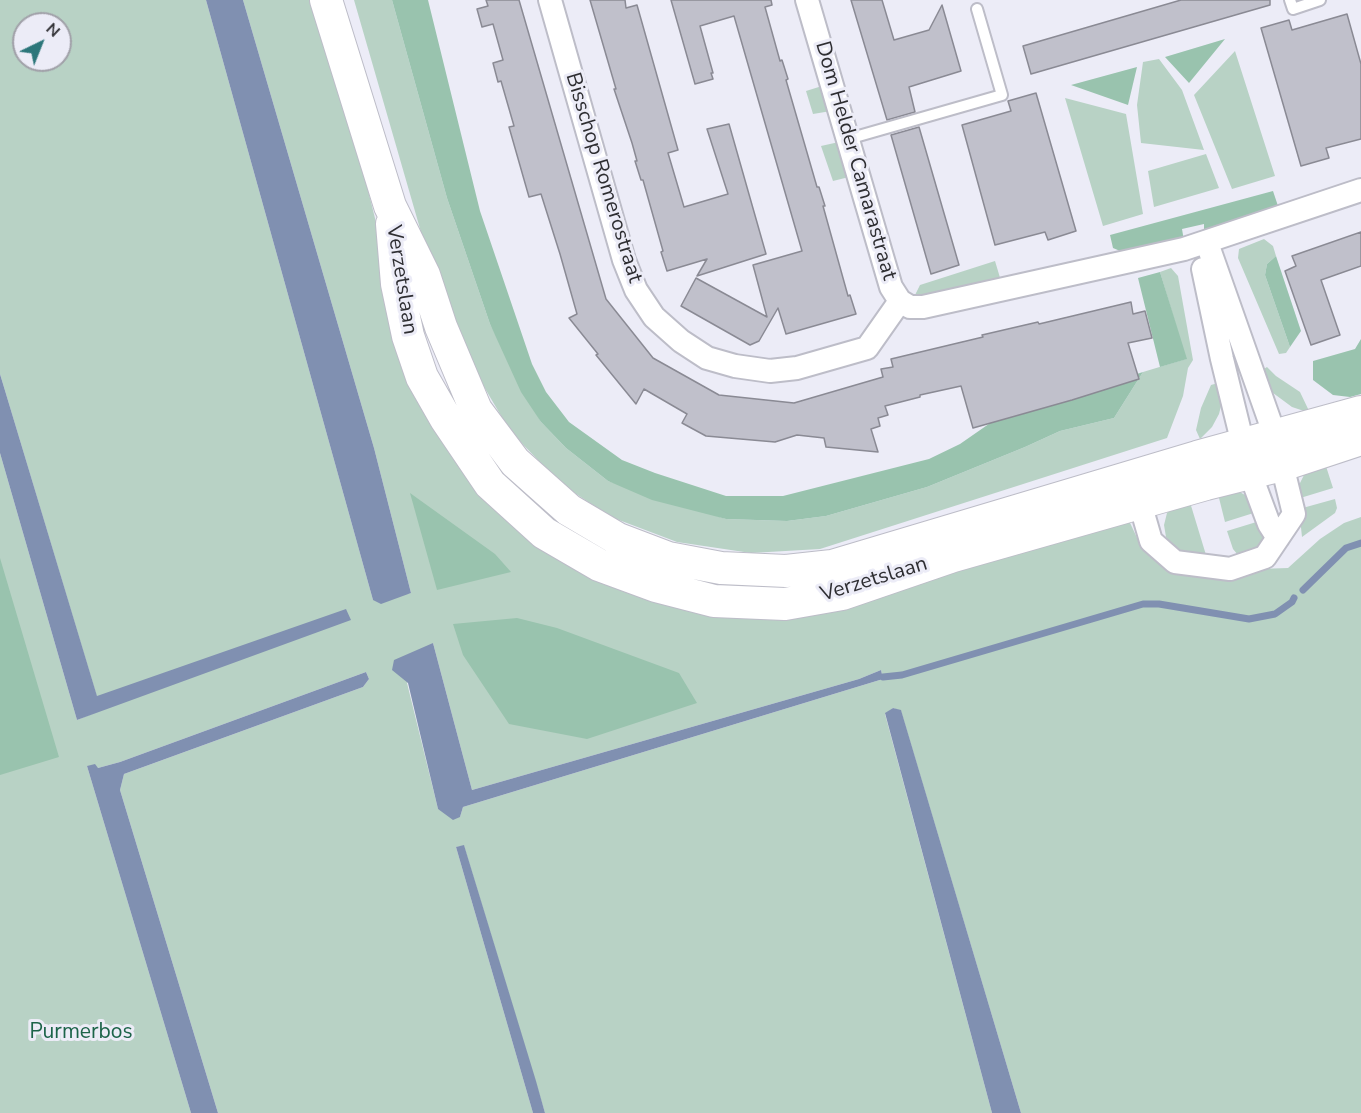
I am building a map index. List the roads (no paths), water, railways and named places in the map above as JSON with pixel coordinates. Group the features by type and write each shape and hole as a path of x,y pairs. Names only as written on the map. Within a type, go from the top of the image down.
{"main road":[{"name":"Verzetslaan","path":"326,0 390,206 424,275 441,327 476,410 515,462 569,510 618,539 668,558 732,569 786,571 832,566 1191,458 1247,459"},
{"name":"Verzetslaan","path":"390,206 398,284 408,336 422,377 446,419 490,484 544,533 600,565 656,586 714,601 785,604 842,594 953,556 1140,503 1247,459 1278,451 1361,439"},
{"name":"Verzetslaan","path":"1278,451 1361,412"}],"street":[{"name":"Bisschop Romerostraat","path":"550,0 624,260 636,290 654,317 681,341 707,358 735,366 770,371 797,368 867,348 900,301"},
{"name":"Dom Helder Camarastraat","path":"807,0 891,287 900,301 910,307 922,307 1203,244 1361,190"},
{"path":"1140,503 1151,541 1175,562 1230,569 1265,557 1294,514 1278,451 1203,244"},
{"path":"1203,244 1222,359 1247,459 1269,524 1278,538"}],"lane":[{"path":"1290,0 1293,9 1320,0"},
{"path":"848,139 1002,95 977,9"}],"water":[{"path":"206,0 243,0 374,448 411,593 381,604 373,600"},
{"path":"0,374 97,696 346,609 351,620 77,720 0,453"},
{"path":"433,643 472,790 859,679 881,670 883,679 463,807 460,817 453,820 438,809 408,683 392,670 394,660"},
{"path":"366,672 369,679 363,687 124,774 120,790 218,1113 191,1113 87,766 95,764 98,768 120,762"},
{"path":"893,708 901,710 1021,1113 992,1113 885,713"},
{"path":"464,845 545,1113 533,1113 456,847"}],"waterway":[{"path":"1303,590 1346,548 1361,543"},
{"path":"883,677 902,675 1143,604 1159,604 1249,619 1275,614 1294,598"}],"park label":[{"name":"Purmerbos","path":"81,1033"}]}
